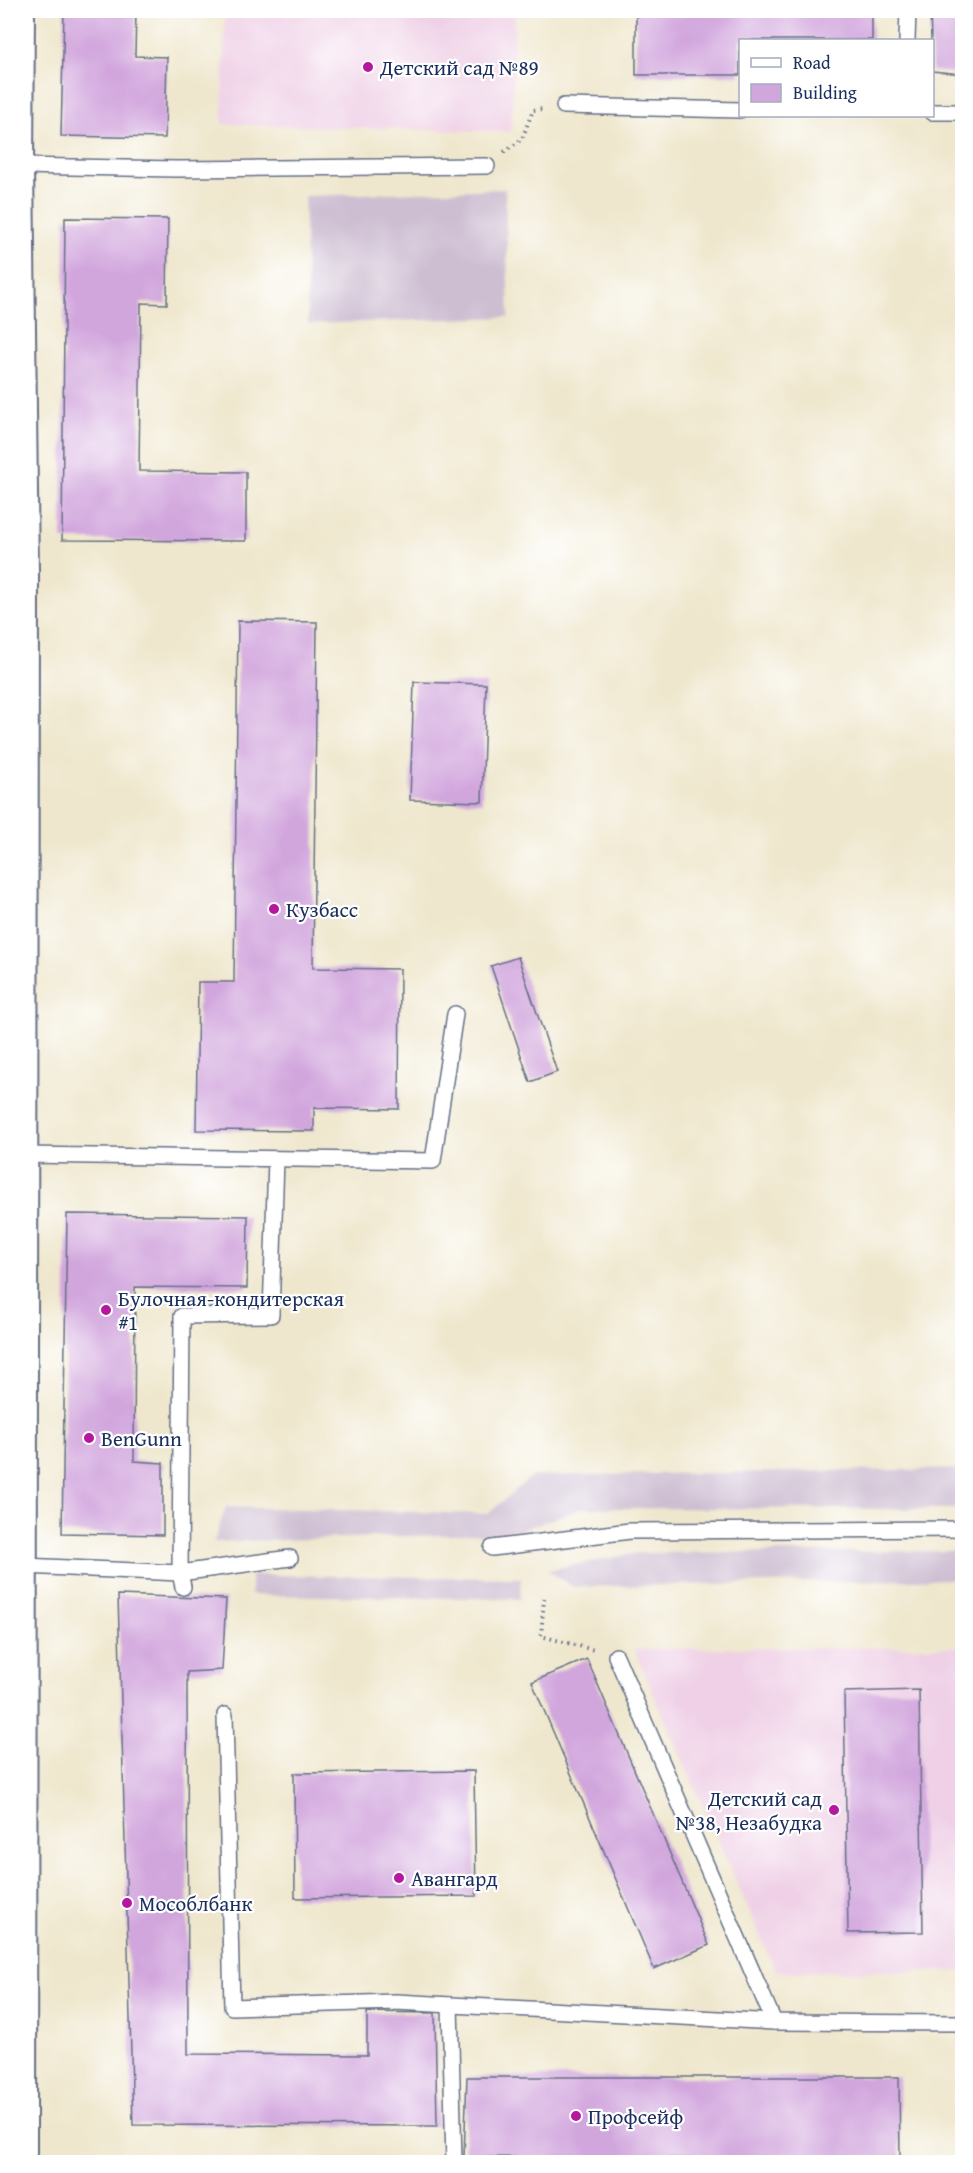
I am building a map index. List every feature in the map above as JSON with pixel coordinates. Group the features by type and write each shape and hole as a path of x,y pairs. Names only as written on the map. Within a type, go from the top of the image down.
{"street":[{"path":"20,10 19,166 24,574 22,2163"}],"lane":[{"path":"908,10 908,39"},
{"path":"564,106 739,110"},
{"path":"934,112 963,112"},
{"path":"19,166 176,169 487,166"},
{"path":"24,1155 433,1161 455,1014"},
{"path":"182,1580 182,1316 271,1315 276,1159"},
{"path":"492,1548 630,1531 963,1529"},
{"path":"24,1566 182,1580 290,1558"},
{"path":"616,1656 774,2022"},
{"path":"225,1715 232,2007 396,2002 774,2022 963,2023"},
{"path":"450,2005 454,2163"}],"path":[{"path":"487,166 522,139 533,110 564,106"},
{"path":"544,1598 541,1635 616,1656"}],"shaded area":[{"name":"Детский сад №89","path":"225,11 515,11 511,132 222,124"},
{"path":"505,189 509,317 308,324 304,196"},
{"path":"962,1469 962,1509 583,1508 513,1533 214,1542 226,1507 488,1514 532,1476"},
{"path":"962,1551 962,1579 573,1587 547,1570 638,1553"},
{"path":"251,1575 521,1578 520,1599 251,1595"},
{"name":"Детский сад №38, Незабудка","path":"962,1647 962,1971 776,1972 634,1649"}],"building":[{"path":"64,10 136,10 135,56 167,57 165,138 61,136"},
{"path":"636,10 872,10 872,39 739,39 739,75 636,75"},
{"path":"930,10 962,10 962,74 934,71 934,39 931,39"},
{"path":"65,218 168,219 167,304 141,303 139,471 246,472 246,541 62,540"},
{"name":"Кузбасс","path":"238,621 317,622 313,968 400,969 399,1109 314,1108 314,1131 196,1130 198,982 234,982"},
{"path":"414,682 486,684 482,802 410,800"},
{"path":"518,957 557,1072 530,1082 491,966"},
{"path":"67,1214 248,1216 247,1288 135,1287 134,1461 163,1463 163,1535 62,1533"},
{"path":"118,1595 226,1599 222,1670 187,1672 188,2054 367,2055 367,2012 435,2013 437,2126 133,2125"},
{"path":"587,1659 709,1945 654,1969 532,1682"},
{"path":"919,1690 923,1932 848,1933 844,1692"},
{"path":"474,1771 476,1896 295,1898 294,1773"},
{"path":"467,2077 899,2077 900,2160 464,2157"}],"place":[{"name":"Детский сад №89","path":"368,67"},
{"name":"Кузбасс","path":"274,909"},
{"name":"Булочная-кондитерская #1","path":"106,1310"},
{"name":"BenGunn","path":"89,1438"},
{"name":"Детский сад №38, Незабудка","path":"834,1810"},
{"name":"Авангард","path":"399,1878"},
{"name":"Мособлбанк","path":"127,1903"},
{"name":"Профсейф","path":"576,2116"}]}
